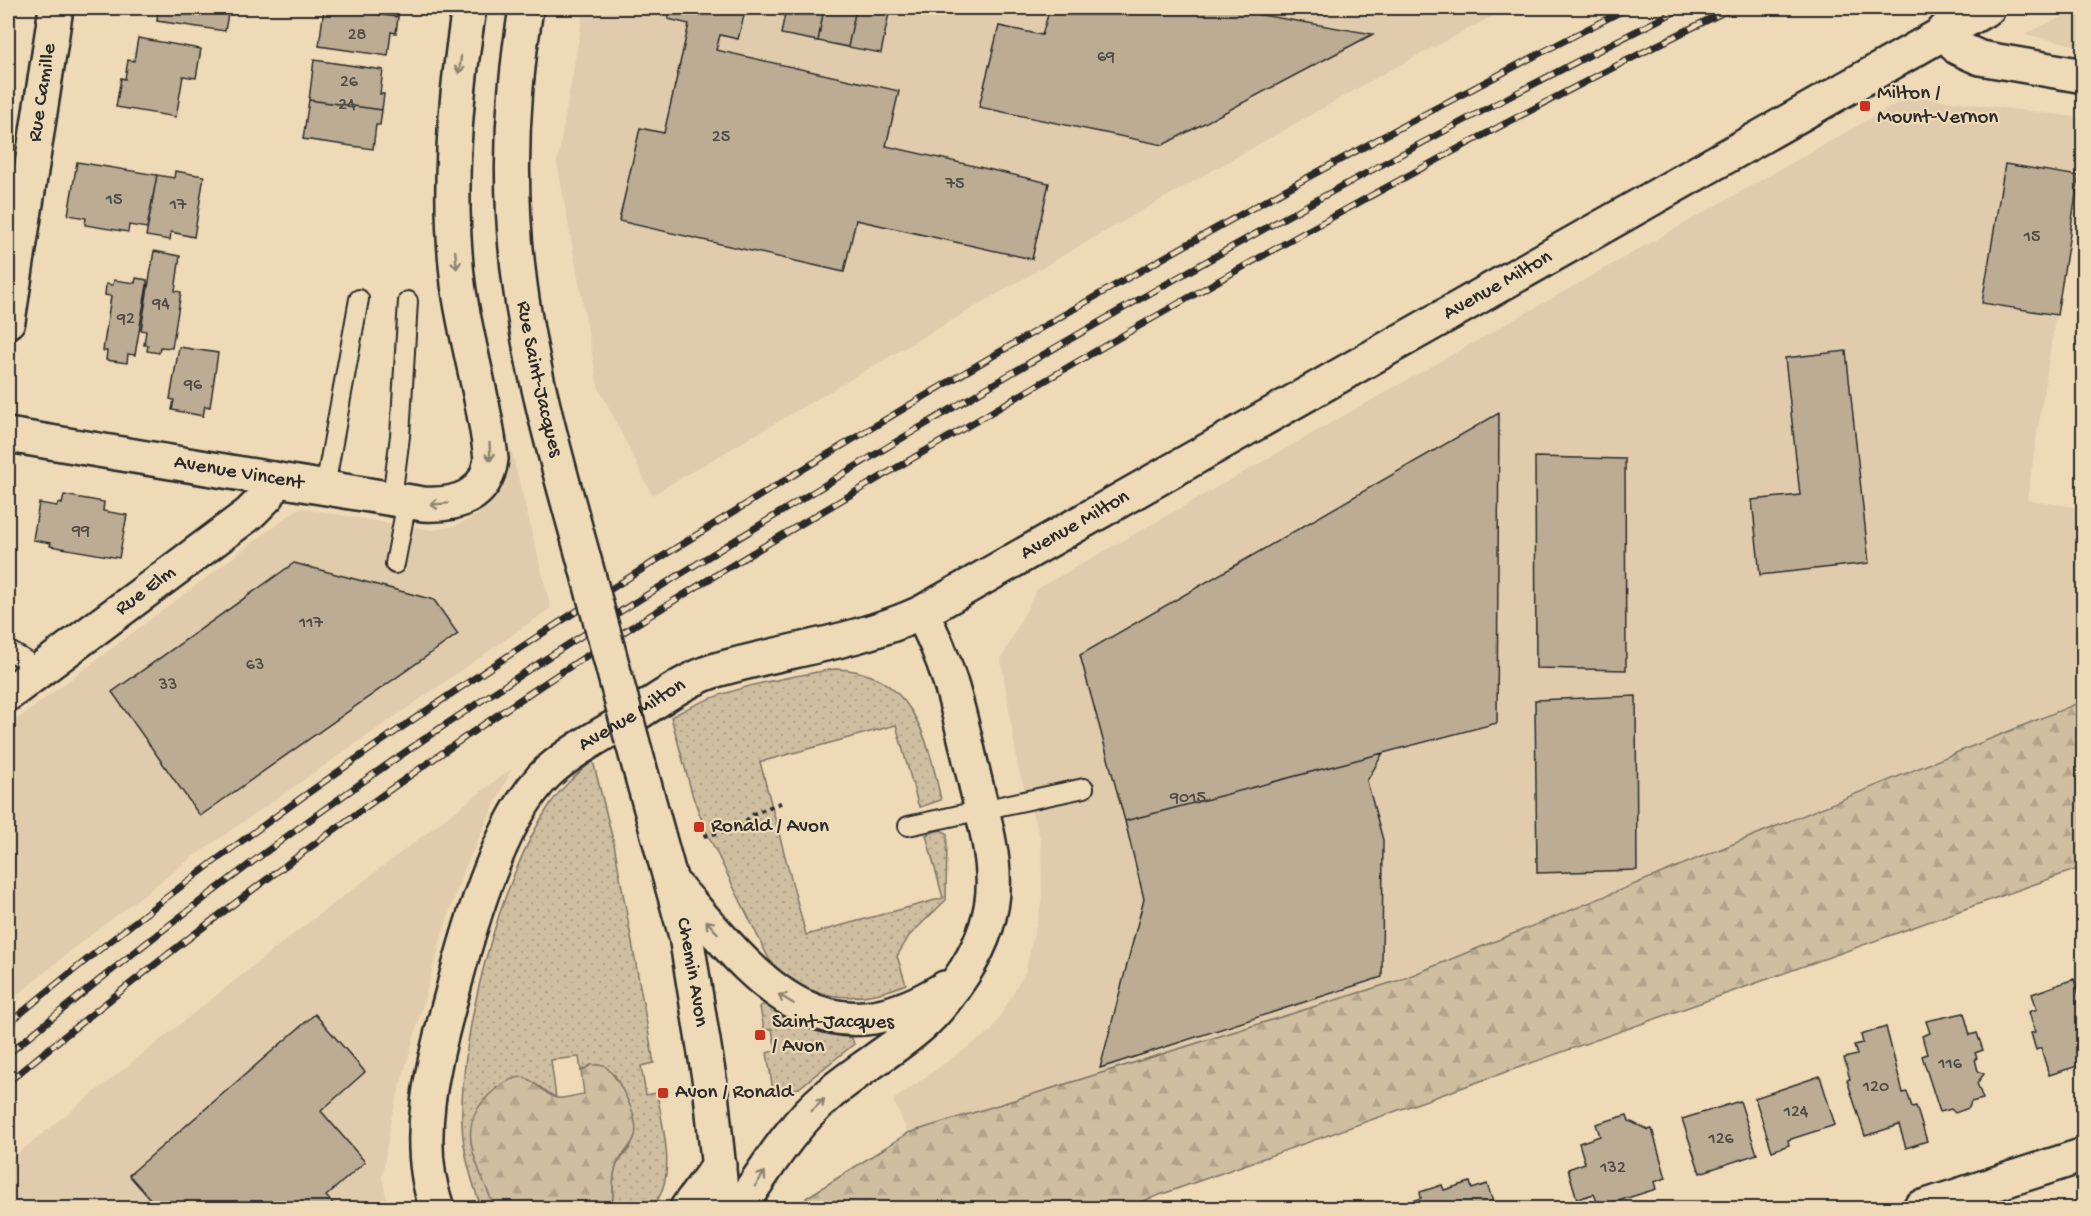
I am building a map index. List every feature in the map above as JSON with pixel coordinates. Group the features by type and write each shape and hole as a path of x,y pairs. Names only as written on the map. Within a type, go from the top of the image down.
{"street":[{"name":"Rue Camille","path":"8,321 17,196 56,8"},
{"name":"Avenue Vincent","path":"8,435 400,500 440,505 470,495 485,481 490,459 459,285 452,192 457,94 469,8"},
{"name":"Rue Saint-Jacques","path":"526,8 516,84 513,150 520,285 541,391 633,740"},
{"name":"Avenue Milton","path":"437,1209 428,1166 426,1124 438,1050 469,931 483,890 516,818 537,784 579,749 698,677 857,638 921,613 1945,30 1988,8"},
{"path":"1945,30 1958,48 1980,58 2084,76"},
{"name":"Rue Elm","path":"8,694 249,514 268,495 274,479"},
{"path":"739,1209 806,1116 828,1094 920,1027 946,999 984,939 994,897 991,852 946,664 921,613"},
{"name":"Chemin Avon","path":"633,740 672,883 701,1017 723,1209"},
{"path":"672,883 761,981 795,1005 816,1013 838,1017 861,1017 904,1009 945,989 963,974"},
{"path":"1920,1209 2084,1155"},
{"path":"687,1209 719,1165"}],"lane":[{"path":"325,487 359,299"},
{"path":"395,564 400,500 400,436 408,301"},
{"path":"8,650 24,660 35,673"},
{"path":"908,826 1084,788"}],"path":[{"path":"704,836 738,828 755,813 783,802"}],"shaded area":[{"path":"584,8 1508,8 1383,74 1078,247 652,495 598,386 557,163"},
{"path":"2082,8 2083,47 2024,34"},
{"path":"1910,96 2083,118 2083,140 2027,500 2083,508 2083,701 1400,980 908,1133 893,1100 992,1030 1025,972 1042,899 1041,841 1018,768 1001,659 1037,589"},
{"path":"511,449 551,608 193,857 79,944 8,1003 8,726 299,508 432,530 455,526 477,515 494,499 507,476"},
{"path":"512,768 462,874 441,939 391,1120 382,1178 389,1208 8,1208 8,1161 287,939"}],"green space":[{"path":"835,669 861,672 882,681 899,694 912,711 922,731 930,753 941,800 920,807 918,804 896,725 760,762 806,935 943,898 926,835 940,830 947,833 946,900 909,936 897,956 906,984 888,991 851,997 833,996 798,984 769,959 706,831 693,797 671,717 710,699 750,686"},
{"path":"2083,701 2083,867 1123,1208 805,1208 806,1198 908,1133 1400,980"},
{"path":"593,761 614,844 654,1063 641,1066 646,1095 657,1093 665,1138 667,1168 665,1182 652,1208 612,1208 616,1166 629,1150 633,1138 631,1110 615,1075 591,1065 581,1071 579,1057 551,1060 556,1098 534,1083 521,1079 496,1088 492,1201 494,1208 481,1208 466,1156 462,1124 467,1046 486,958 515,872 532,835 555,797 570,780"},
{"path":"764,1004 805,1027 852,1038 854,1044 799,1088 778,1093 773,1090 767,1053 776,1050 772,1029 764,1030 760,1007"},
{"path":"591,1065 604,1065 615,1078 627,1098 636,1128 633,1140 616,1167 612,1208 494,1208 472,1146 473,1117 482,1103 502,1084 521,1077 556,1098 584,1094 581,1071"}],"building":[{"path":"158,8 229,8 225,31 157,21"},
{"path":"324,8 398,17 396,33 391,32 388,56 319,46"},
{"path":"331,8 399,8 398,17"},
{"path":"670,8 746,8 738,39 720,35 716,50 899,91 886,146 1049,183 1032,259 856,220 844,272 619,221 640,128 664,133 689,24 668,19"},
{"path":"786,8 824,8 818,41 781,34"},
{"path":"824,8 856,8 848,47 818,41"},
{"path":"856,8 890,8 881,53 848,47"},
{"path":"1050,8 1221,8 1373,34 1163,145 979,107 999,26 1042,35"},
{"path":"138,38 201,49 196,78 183,76 176,117 116,107 121,78 125,79 128,60 134,61"},
{"path":"314,60 383,70 380,94 384,94 382,110 309,100"},
{"path":"309,100 382,110 380,125 376,125 373,149 303,139"},
{"path":"77,162 157,175 147,228 129,225 128,232 85,225 86,218 68,215"},
{"path":"2005,164 2079,176 2057,315 1982,303"},
{"path":"175,171 204,176 194,237 171,232 170,240 146,236 157,175 174,178"},
{"path":"154,251 180,256 175,291 181,292 172,348 160,347 159,353 147,351 148,345 144,345 146,331 141,330"},
{"path":"136,278 147,280 147,285 135,355 128,354 127,363 106,360 107,351 103,351 111,296 105,295 106,284 113,285 114,280 135,283"},
{"path":"179,347 218,353 210,407 205,406 203,416 172,410 174,400 170,399"},
{"path":"1846,351 1869,563 1760,575 1752,500 1800,495 1785,358"},
{"path":"1499,413 1497,723 1125,821 1080,655"},
{"path":"1535,457 1625,459 1626,670 1536,668"},
{"path":"64,495 104,502 103,511 127,515 119,558 50,546 51,543 33,540 39,503 57,506 58,503 62,504"},
{"path":"294,563 434,600 458,634 200,816 112,692"},
{"path":"1636,696 1637,870 1537,873 1535,700"},
{"path":"1383,753 1367,781 1383,840 1382,977 1100,1068 1144,899 1125,821"},
{"path":"2074,979 2081,1001 2077,1002 2084,1015 2084,1064 2049,1075 2041,1048 2036,1050 2031,1033 2035,1032 2029,1012 2037,1009 2032,994"},
{"path":"1964,1013 1970,1035 1977,1033 1983,1050 1975,1053 1977,1058 1975,1059 1978,1071 1984,1074 1977,1083 1983,1099 1971,1102 1969,1108 1955,1113 1951,1109 1940,1112 1922,1056 1927,1054 1922,1036 1930,1033 1926,1021"},
{"path":"315,1014 365,1072 321,1111 365,1162 326,1196 337,1208 158,1208 129,1175"},
{"path":"1886,1027 1903,1093 1907,1092 1912,1107 1916,1106 1927,1141 1906,1148 1899,1125 1865,1136 1847,1080 1850,1079 1844,1058 1857,1055 1854,1045 1863,1043 1861,1035"},
{"path":"1820,1076 1835,1125 1788,1140 1789,1145 1772,1151 1755,1098"},
{"path":"1740,1101 1757,1154 1700,1173 1682,1119"},
{"path":"1627,1115 1629,1121 1648,1130 1652,1129 1666,1178 1654,1182 1656,1189 1599,1207 1594,1194 1577,1199 1568,1169 1585,1163 1579,1143 1600,1136 1596,1124"},
{"path":"1470,1182 1472,1189 1487,1184 1495,1208 1397,1208 1396,1206 1421,1198 1420,1192 1442,1185 1444,1190"}],"railway":[{"path":"8,1024 102,947 297,801 497,663 701,532 1007,347 1212,230 1419,117 1628,8"},
{"path":"8,1054 112,970 272,847 480,701 615,615 905,436 1124,308 1345,184 1682,8"},
{"path":"8,1082 200,929 331,832 465,737 587,655 753,552 1257,259 1540,105 1732,8"}],"place":[{"name":"Milton / Mount-Vernon","path":"1865,106"},
{"name":"Ronald / Avon","path":"699,827"},
{"name":"Saint-Jacques / Avon","path":"760,1035"},
{"name":"Avon / Ronald","path":"663,1093"}]}
